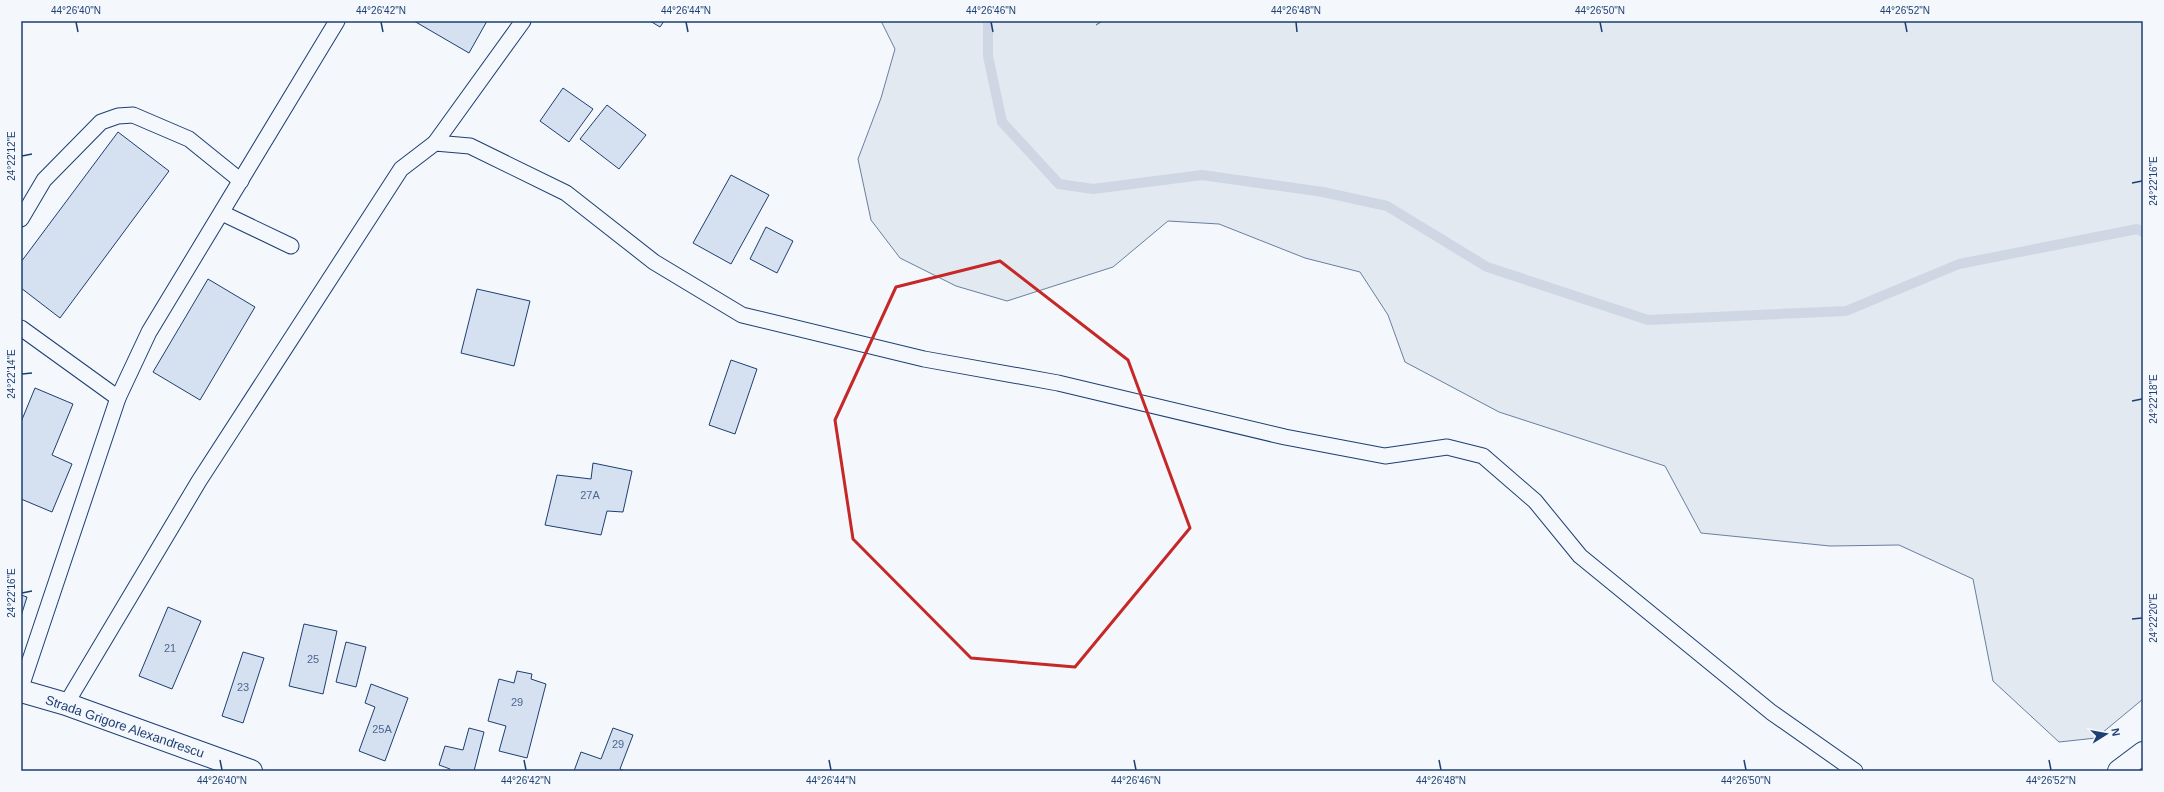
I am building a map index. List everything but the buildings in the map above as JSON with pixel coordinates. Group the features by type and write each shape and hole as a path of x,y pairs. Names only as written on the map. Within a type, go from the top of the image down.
{"street":[{"name":"Strada Grigore Alexandrescu","path":"21,691 66,704 251,771"},
{"path":"2119,771 2143,752"}],"lane":[{"path":"21,687 118,398 149,332 337,21"},
{"path":"66,704 199,481 401,169 435,143 523,21"},
{"path":"21,218 44,180 101,122 118,116 133,115 189,139 241,181"},
{"path":"435,143 470,146 566,193 654,262 742,315 924,359 1058,383 1285,437 1386,456 1447,448 1483,456 1535,501 1580,556 1771,712 1855,771"},
{"path":"222,213 291,246"},
{"path":"21,328 118,398"}],"highlighted area":[{"path":"1000,261 1128,360 1190,528 1075,667 971,658 853,539 835,420 896,287"}],"shaded area":[{"path":"881,21 1101,21 1096,25 1103,21 2143,21 2143,699 2096,738 2059,742 1993,681 1973,579 1899,545 1830,546 1701,533 1665,466 1499,412 1405,362 1388,315 1360,272 1305,258 1219,224 1168,221 1113,267 1007,301 956,286 900,258 871,220 858,159 881,98 895,49"}],"waterway":[{"path":"988,21 988,56 1002,122 1059,184 1093,189 1202,175 1323,192 1387,206 1487,267 1648,320 1846,311 1959,264 2137,229 2143,232"}]}
